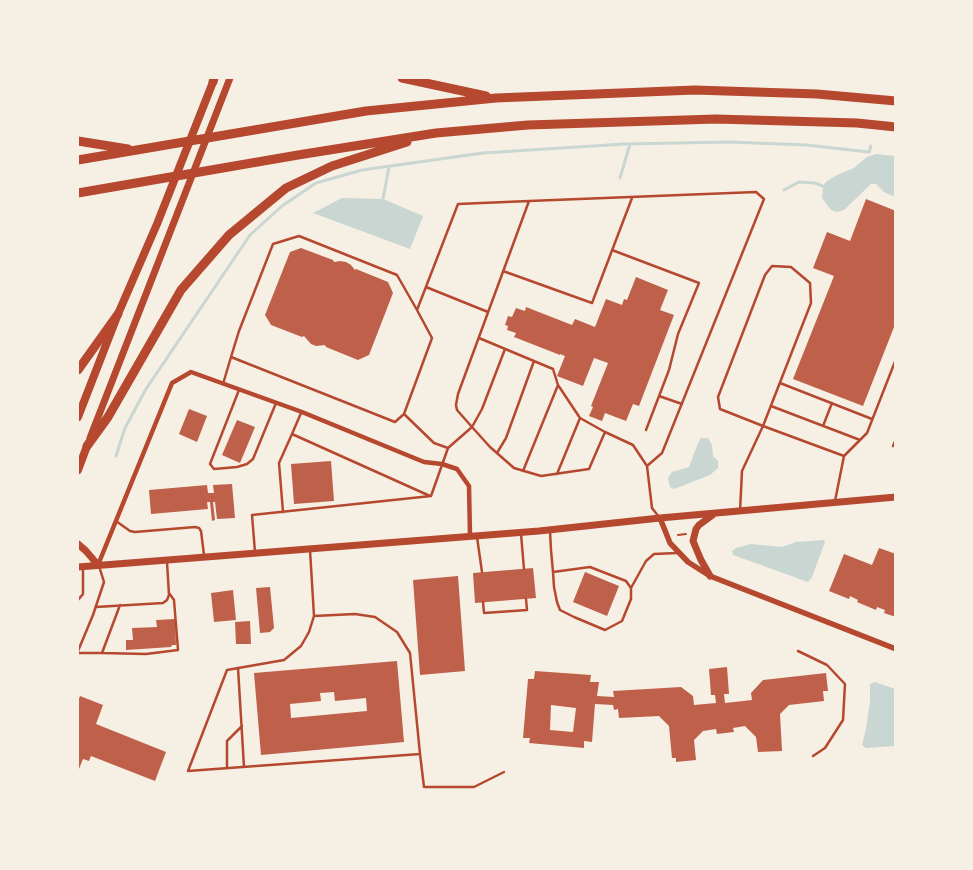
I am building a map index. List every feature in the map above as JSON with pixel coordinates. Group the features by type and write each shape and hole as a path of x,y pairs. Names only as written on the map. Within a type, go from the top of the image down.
{"highway":[{"path":"402,78 496,98"},
{"path":"78,160 366,110 496,98 695,90 817,94 896,101"},
{"path":"78,194 436,133 528,125 716,119 857,123 896,127"},
{"path":"87,446 108,417 180,290 229,235 286,188 332,166 436,133"},
{"path":"78,141 136,150"},
{"path":"78,370 118,314"}],"main road":[{"path":"78,470 230,78"},
{"path":"78,417 214,79"},
{"path":"80,567 550,530 660,518 896,497"},
{"path":"710,576 695,548 693,540 699,524 714,514"},
{"path":"78,544 98,565"}],"street":[{"path":"98,565 172,383 191,372 302,412 424,462 442,464 457,469 469,486 473,536"},
{"path":"660,518 670,543 688,562 710,576 896,649"}],"lane":[{"path":"417,310 458,204 756,192 764,199 662,453 647,466"},
{"path":"503,271 592,303 632,198"},
{"path":"529,201 458,394 456,405 472,427 514,468 541,476 590,469 605,432"},
{"path":"223,384 231,357 239,331 273,244 299,236 397,275 432,338 404,414 395,422 231,357"},
{"path":"612,250 699,283 678,334 669,370 646,430"},
{"path":"740,511 742,471 763,426 811,303 810,283 791,267 772,266 765,275 718,397 720,409 763,426 844,456"},
{"path":"426,287 488,312"},
{"path":"479,338 553,369 558,385 580,418 634,445 647,466 652,508 660,518"},
{"path":"431,496 448,448 472,427 482,409 505,349"},
{"path":"834,503 844,456 867,433 896,359"},
{"path":"497,453 506,438 534,361"},
{"path":"780,383 872,419"},
{"path":"524,471 558,385"},
{"path":"240,390 210,464 214,469 237,468 253,459 276,403"},
{"path":"659,396 682,404"},
{"path":"823,426 832,403"},
{"path":"771,406 860,440"},
{"path":"283,512 279,463 302,412"},
{"path":"404,414 434,443 448,448"},
{"path":"557,474 580,418"},
{"path":"292,434 431,496"},
{"path":"896,439 893,446 896,446"},
{"path":"255,553 252,515 431,496"},
{"path":"116,520 135,532 199,528 204,557"},
{"path":"550,530 553,572 557,602 560,610 574,618 606,630 622,621 631,599 631,588 646,561 654,554 679,552"},
{"path":"521,532 524,569"},
{"path":"473,536 482,572"},
{"path":"310,549 314,616 309,632 301,646 284,660 227,670 188,771 420,754"},
{"path":"96,607 163,603 167,600 169,593 167,560"},
{"path":"98,565 104,582 78,652 146,654 178,650 174,600 169,593"},
{"path":"553,572 590,566 626,581 631,588"},
{"path":"78,600 83,594 80,567"},
{"path":"483,602 484,613 527,610 526,599"},
{"path":"102,653 120,606"},
{"path":"314,616 355,614 375,617 397,632 410,653 424,786 474,787 504,772"},
{"path":"798,651 827,665 845,684 843,720 825,748 813,756"},
{"path":"238,668 244,767"},
{"path":"227,768 227,741 242,726"}],"path":[{"path":"678,535 688,534"}],"shaded area":[{"path":"876,154 895,156 895,197 884,192 876,184 871,184 844,210 837,212 831,210 822,198 823,186 826,182 854,168 867,157"},
{"path":"342,198 383,199 423,216 410,249 313,213"},
{"path":"701,438 708,438 712,445 713,456 718,461 718,468 710,475 674,489 670,487 668,478 672,472 689,467"},
{"path":"824,540 825,542 812,577 808,582 733,555 732,551 751,544 782,547 796,542"},
{"path":"875,682 895,689 895,746 866,748 862,745 870,701 870,684"}],"building":[{"path":"866,199 896,211 896,322 863,406 793,379 834,276 813,268 827,232 850,241"},
{"path":"301,248 334,262 346,262 355,270 388,282 393,293 369,355 358,360 325,345 316,346 311,344 304,336 302,337 271,325 265,315 290,252"},
{"path":"636,277 668,290 660,310 674,315 639,406 633,404 626,421 605,413 602,421 589,416 608,363 594,358 583,386 557,376 565,356 514,337 516,333 507,330 508,326 505,325 508,316 512,317 516,308 525,311 526,307 572,325 575,319 595,327 606,299 622,305 624,299 627,300"},
{"path":"189,409 207,416 197,442 179,434"},
{"path":"237,420 255,427 240,463 222,455"},
{"path":"331,461 334,501 294,504 291,464"},
{"path":"232,484 235,518 217,519 215,502 213,502 215,520 212,521 210,502 207,502 208,509 151,514 149,490 207,485 208,493 214,493 213,485"},
{"path":"879,548 896,554 896,617 884,613 885,610 877,607 876,610 857,602 858,600 850,596 849,599 829,591 844,554 872,565"},
{"path":"533,568 536,598 475,603 473,573"},
{"path":"585,572 619,586 607,616 573,602"},
{"path":"458,576 465,671 420,675 413,580"},
{"path":"270,587 274,628 270,632 260,633 256,588"},
{"path":"233,590 236,620 214,622 211,593"},
{"path":"175,619 176,645 126,650 126,640 133,640 132,628 157,627 156,620"},
{"path":"250,621 251,644 236,644 235,622"},
{"path":"397,661 404,742 261,755 254,673","holes":["334,692 335,701 366,698 367,711 291,718 290,704 321,701 320,693"]},
{"path":"727,667 729,694 724,694 725,703 752,700 751,693 763,680 826,673 828,691 823,691 824,701 789,705 780,714 782,751 758,752 756,737 745,726 733,728 734,732 717,734 716,729 703,731 694,740 696,760 676,762 676,758 672,758 669,726 659,716 619,718 618,709 614,710 613,705 595,704 592,742 584,741 584,748 529,743 530,738 523,738 528,679 534,679 535,671 591,675 590,682 599,682 597,696 614,697 613,691 681,687 693,696 694,705 716,703 715,695 711,695 709,669","holes":["551,705 576,708 573,732 550,730"]},
{"path":"80,696 103,705 96,724 166,752 155,781 91,756 89,761 83,759 78,768 78,701"}],"waterway":[{"path":"116,456 125,428 146,389 250,235 282,206 316,183 362,170 483,153 624,144 730,142 806,145 869,152 871,146"},
{"path":"620,178 630,144"},
{"path":"383,199 389,167"},
{"path":"784,190 799,182 815,183 825,187"}]}
